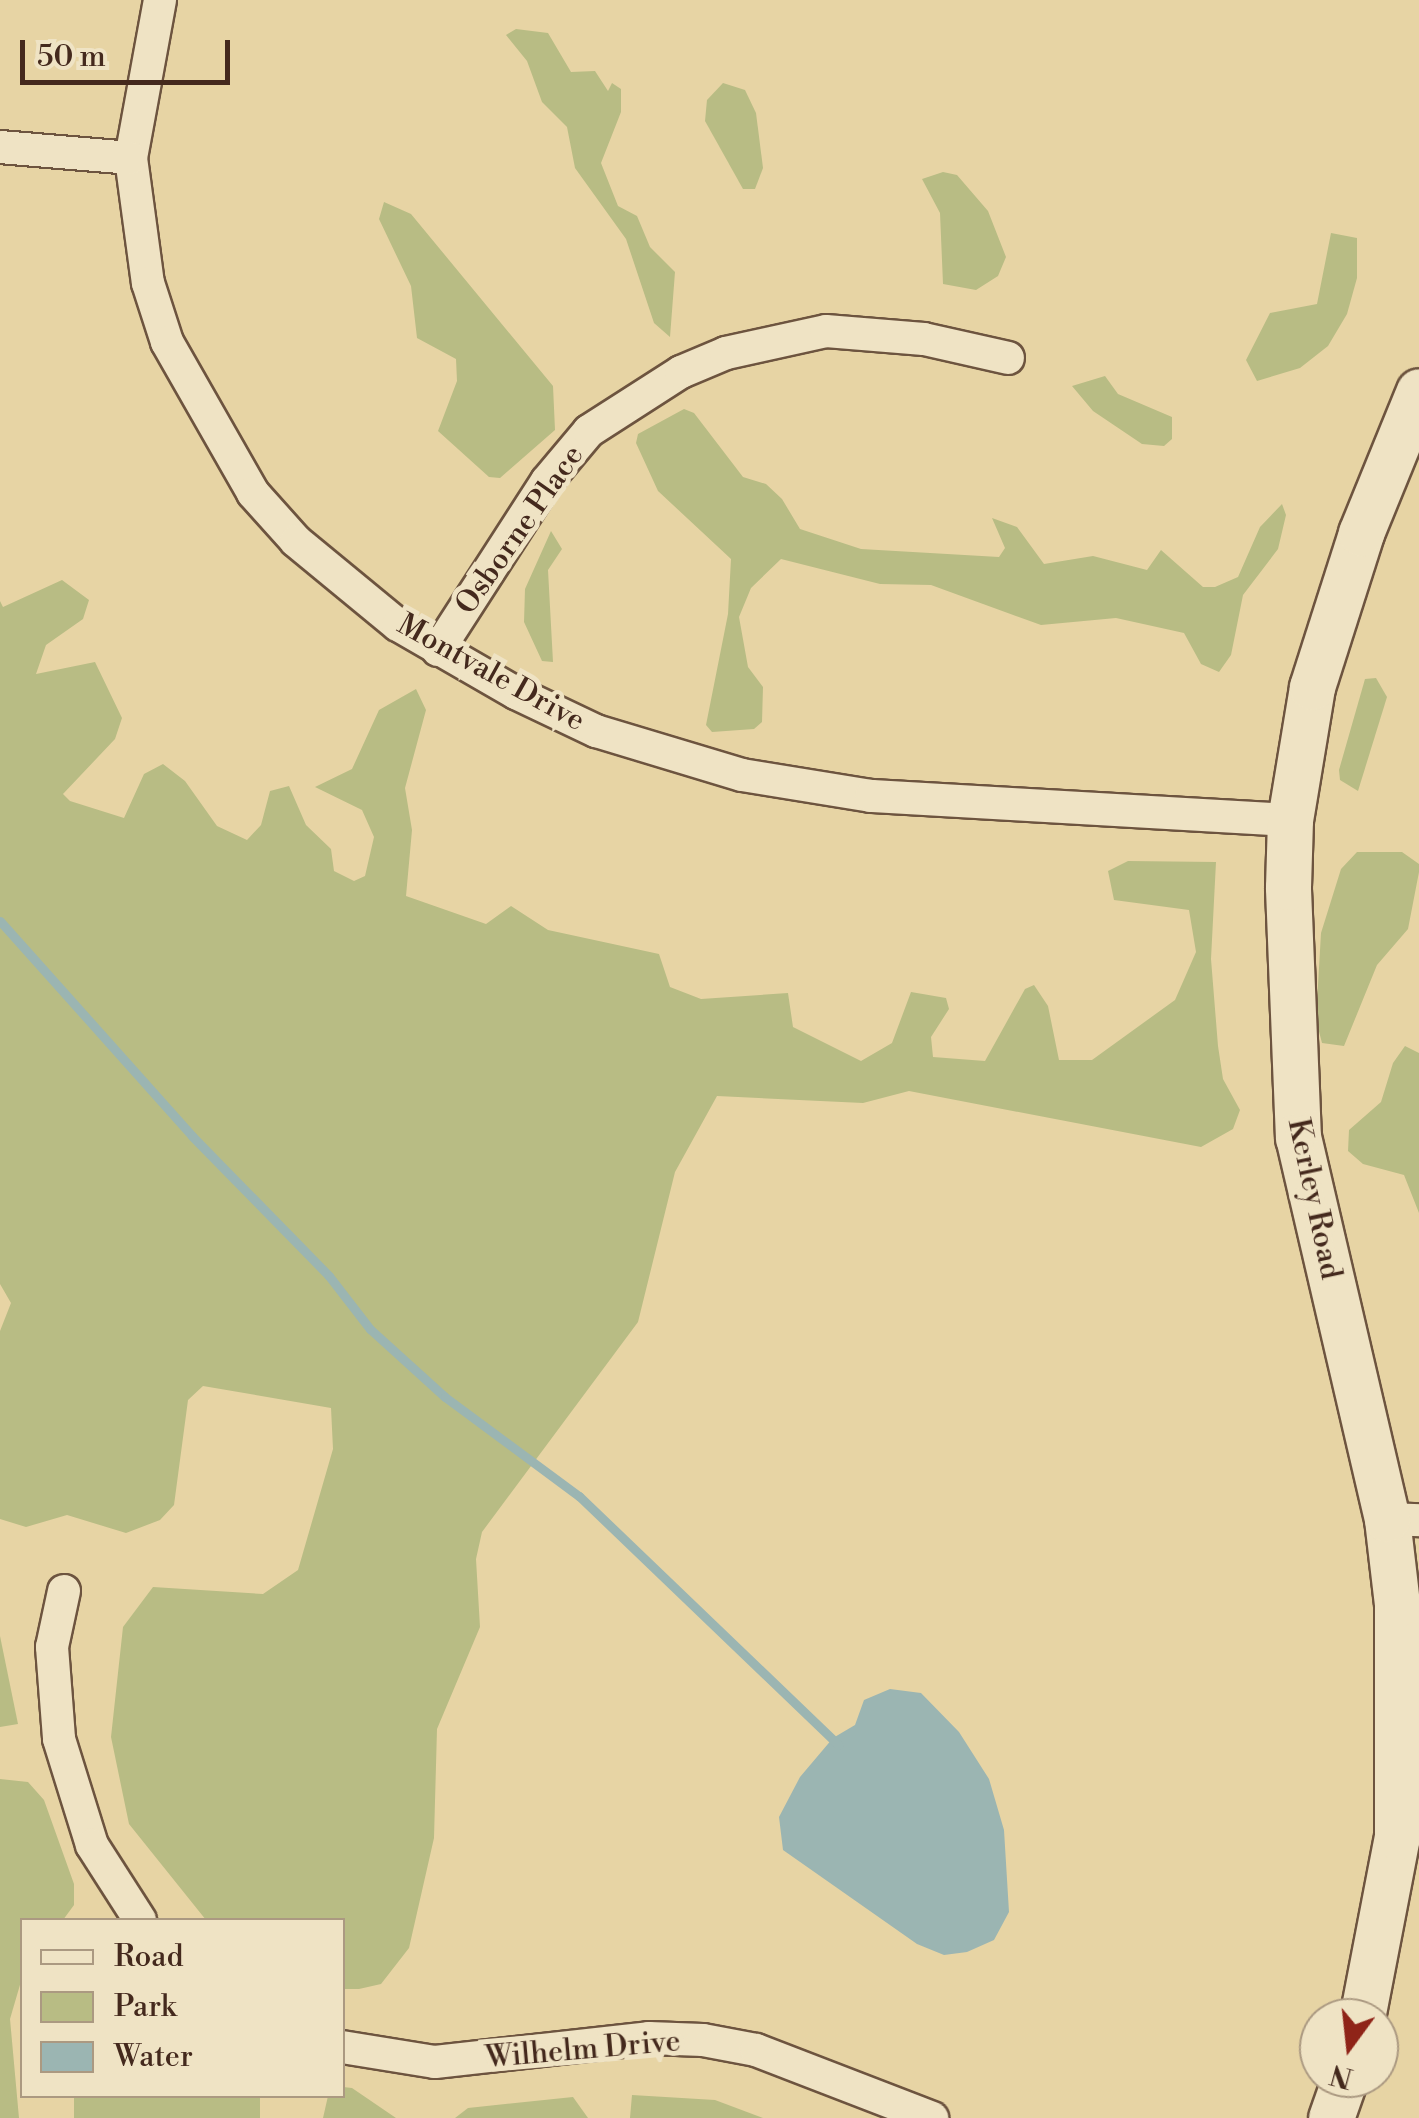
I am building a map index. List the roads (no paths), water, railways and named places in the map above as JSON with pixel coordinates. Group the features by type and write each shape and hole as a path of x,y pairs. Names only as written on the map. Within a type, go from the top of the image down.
{"street":[{"name":"Montvale Drive","path":"160,0 131,158 148,283 166,342 218,442 296,541 438,650 596,730 742,775 871,796 1290,820"},
{"path":"0,147 131,158"},
{"name":"Osborne Place","path":"438,650 547,481 589,431 681,372 726,353 826,332 924,339 1008,358"},
{"name":"Kerley Road","path":"1367,1998 1386,1912 1400,1778 1398,1604 1403,1519 1298,1138 1287,984 1290,820 1312,688 1333,616 1419,391"},
{"path":"64,1591 52,1646 59,1739 92,1846 139,1918"},
{"name":"Wilhelm Drive","path":"345,2047 435,2062 648,2038 703,2040 756,2050 932,2118"}],"water":[{"path":"890,1689 921,1693 959,1732 989,1779 1004,1830 1009,1912 994,1940 967,1952 944,1955 917,1944 783,1850 779,1817 800,1777 833,1738 855,1725 864,1700"}],"waterway":[{"path":"0,921 192,1136 329,1276 370,1329 445,1397 579,1496 839,1745"}]}
